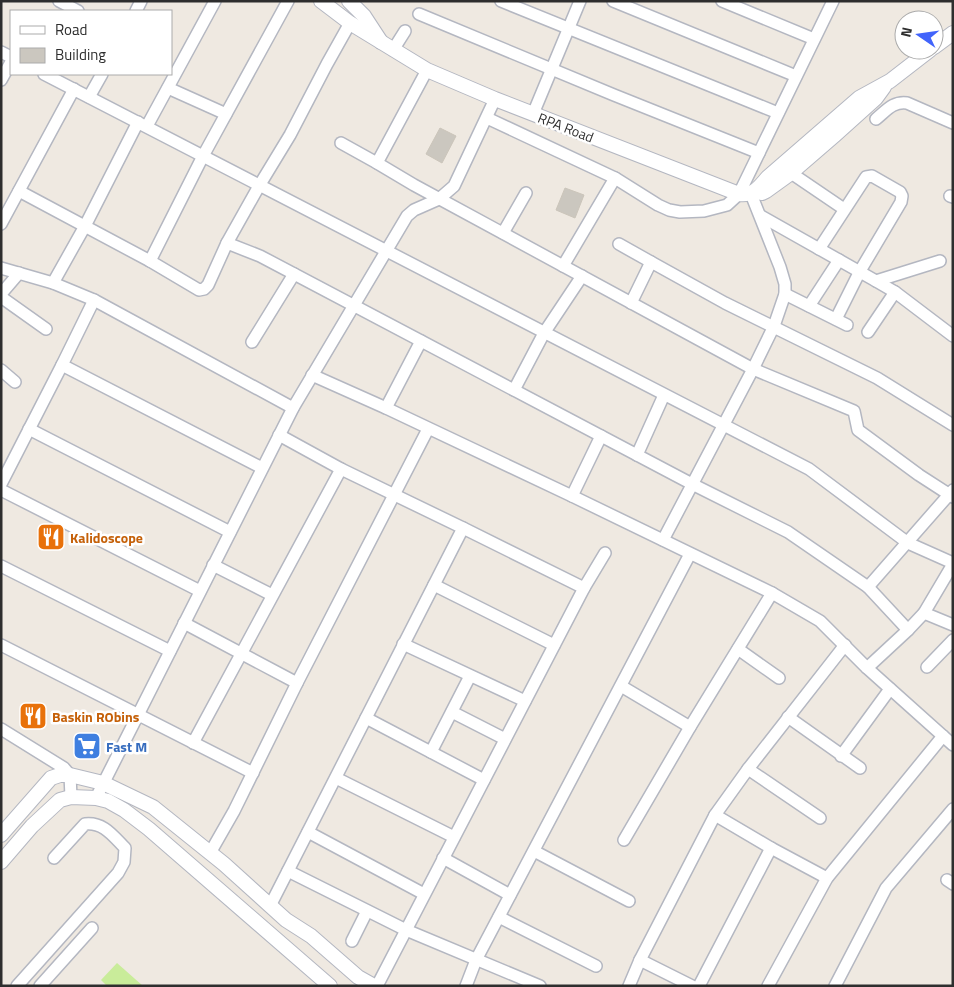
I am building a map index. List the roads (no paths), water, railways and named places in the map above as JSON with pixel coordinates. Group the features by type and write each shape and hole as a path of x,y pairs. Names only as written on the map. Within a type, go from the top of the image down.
{"street":[{"path":"59,1 76,10"},
{"path":"53,283 142,124 168,88 215,1"},
{"path":"150,261 203,156 288,1"},
{"name":"RPA Road","path":"321,1 350,24 427,70 533,114 748,193"},
{"name":"RPA Road","path":"349,1 364,16 387,46"},
{"path":"501,1 778,113"},
{"path":"533,114 580,1"},
{"path":"613,1 796,76"},
{"path":"722,1 814,39"},
{"path":"664,540 753,369 774,326 785,294 785,284 780,267 761,216 748,193 759,153 814,39 829,2"},
{"path":"419,14 759,153"},
{"path":"19,191 150,261 199,290 204,289 208,285 227,243 290,135 350,24"},
{"path":"387,46 405,32"},
{"path":"487,118 615,178 658,206 680,212 704,212 727,205 748,193 859,98 890,81 917,60"},
{"path":"1,80 10,64"},
{"path":"378,163 427,70"},
{"path":"46,75 809,469 908,543 953,563 924,613 867,668"},
{"path":"89,97 101,75"},
{"path":"748,193 762,193 791,173 876,98 890,81"},
{"path":"168,88 226,114"},
{"path":"1,224 74,89"},
{"path":"96,798 293,408 408,216 414,210 427,206 439,199 454,186 495,99"},
{"path":"876,119 894,104 900,102 953,123"},
{"path":"341,143 439,199 753,369 854,411 858,430 919,475 952,494 868,587"},
{"path":"791,173 844,208"},
{"path":"819,248 866,177 872,176 900,192 902,196 901,202 860,271 836,319"},
{"path":"563,266 615,178"},
{"path":"503,233 526,193"},
{"path":"761,216 895,292 953,336"},
{"path":"227,243 260,256 692,484 788,532 868,587 908,630"},
{"path":"619,244 726,303 877,378 953,425"},
{"path":"809,306 838,260"},
{"path":"876,281 940,261"},
{"path":"631,303 651,262"},
{"path":"1,268 53,283 94,300 293,408"},
{"path":"19,273 1,296 46,329"},
{"path":"252,342 294,274"},
{"path":"514,390 544,333 582,276"},
{"path":"868,332 895,292"},
{"path":"785,294 847,325"},
{"path":"1,484 94,300"},
{"path":"386,408 421,341"},
{"path":"62,366 262,468"},
{"path":"1,370 15,382"},
{"path":"312,375 572,496 772,593 820,621 867,668 950,742 827,878 768,986"},
{"path":"637,455 664,395"},
{"path":"210,853 428,428"},
{"path":"29,429 230,532"},
{"path":"279,435 394,496 584,588"},
{"path":"572,496 601,436"},
{"path":"193,742 341,469"},
{"path":"1,490 200,591"},
{"path":"270,906 463,528"},
{"path":"1,835 50,778 70,775 103,783 153,807 210,853 286,920 311,936 358,977 375,986 584,588 605,553"},
{"path":"466,986 476,960 690,554"},
{"path":"213,565 272,595"},
{"path":"1,566 170,651"},
{"path":"434,585 554,645"},
{"path":"624,840 772,593"},
{"path":"924,613 953,625"},
{"path":"184,624 298,683"},
{"path":"927,667 953,640"},
{"path":"404,644 525,701"},
{"path":"1,645 252,773"},
{"path":"629,986 640,960 715,815 748,769 844,645"},
{"path":"738,650 779,678"},
{"path":"431,752 470,676"},
{"path":"620,686 690,727"},
{"path":"841,756 890,689"},
{"path":"452,712 505,739"},
{"path":"788,717 860,768"},
{"path":"366,718 484,780"},
{"path":"1,729 51,759 70,775 71,797"},
{"path":"748,769 820,818"},
{"path":"336,778 454,837"},
{"path":"1,862 32,826 60,800 71,797 96,798 108,802 124,810 149,829 330,986"},
{"path":"835,986 886,888 953,810"},
{"path":"715,815 827,878"},
{"path":"17,986 118,873 124,862 126,848 101,825 85,824 54,858"},
{"path":"308,832 424,894"},
{"path":"699,986 771,848"},
{"path":"534,851 629,900"},
{"path":"443,858 510,895"},
{"path":"288,871 406,930 540,986"},
{"path":"352,941 367,911"},
{"path":"499,916 596,966"},
{"path":"31,970 43,982 92,928"},
{"path":"640,960 692,986"}],"place":[{"name":"Kalidoscope","path":"51,537"},
{"name":"Baskin RObins","path":"33,716"},
{"name":"Fast M","path":"87,746"}]}
